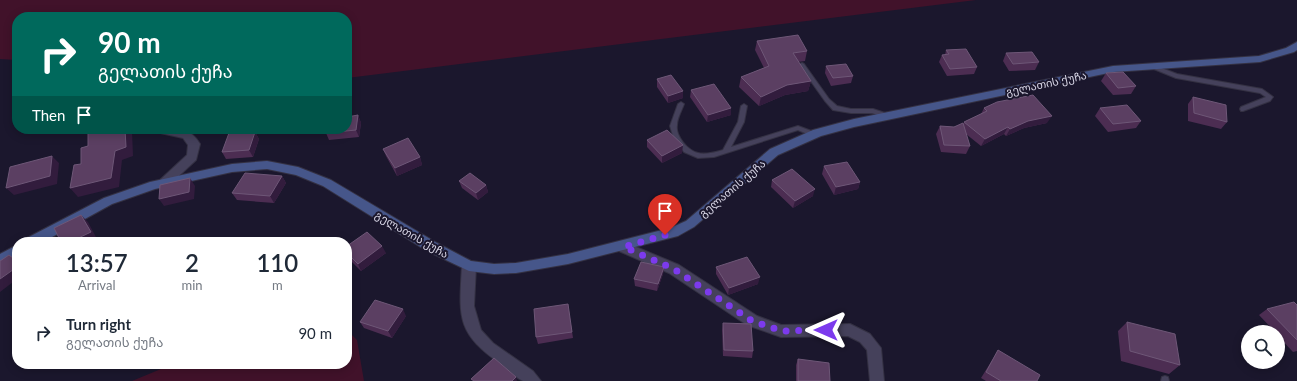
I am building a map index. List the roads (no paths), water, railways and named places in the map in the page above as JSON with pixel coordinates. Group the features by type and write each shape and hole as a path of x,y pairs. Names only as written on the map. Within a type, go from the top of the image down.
{"main road":[{"name":"გელათის ქუჩა","path":"41,237 108,201 164,183 232,168 267,165 298,171 327,183 432,247 470,266 494,269 516,268 624,247 674,232 690,224 774,152 812,134 886,116 1113,69 1260,59 1290,50 1297,45"},
{"path":"0,260 12,253"}],"street":[{"path":"164,183 192,157 194,144 187,135 182,134"},
{"path":"624,247 674,269 752,321 782,331 850,330 865,338 874,348 877,381"},
{"path":"470,266 467,304 471,326 480,341 534,381"}],"lane":[{"path":"802,65 827,100 835,108 851,111 873,110 886,116"},
{"path":"1151,66 1176,76 1262,91 1270,97 1268,100 1243,109"},
{"path":"681,104 673,126 676,139 686,150 698,156 714,155 798,128 812,134"},
{"path":"726,151 741,122 744,106"}]}
